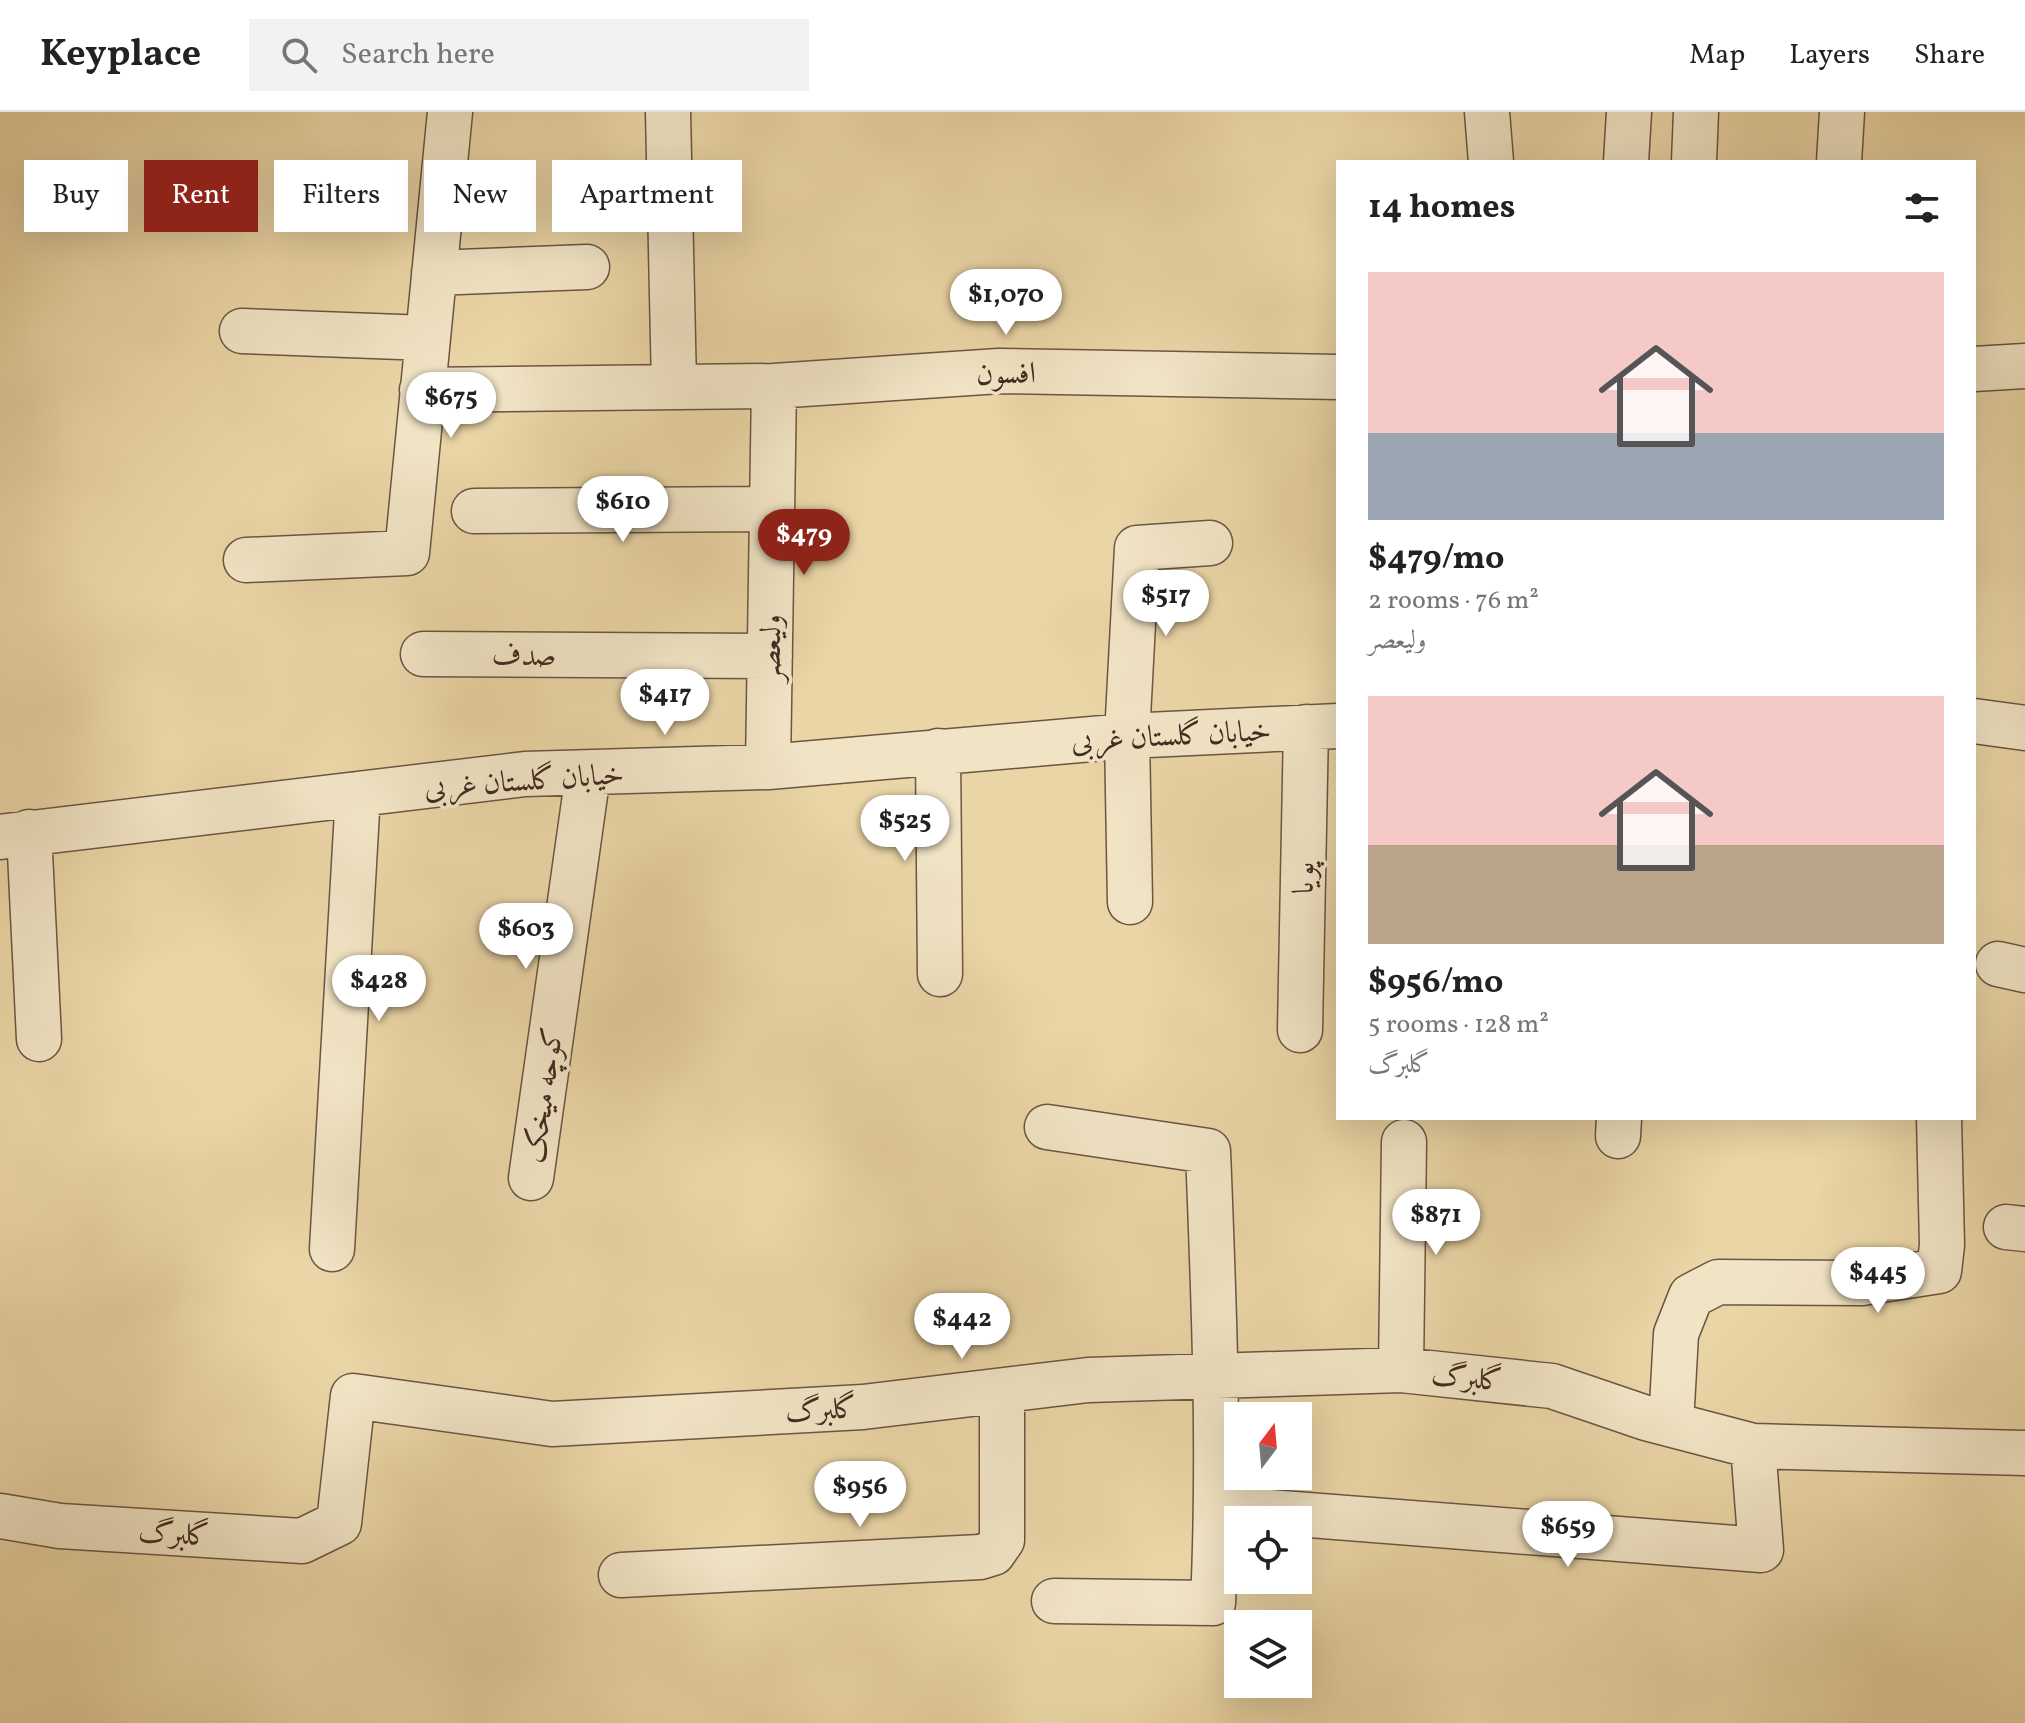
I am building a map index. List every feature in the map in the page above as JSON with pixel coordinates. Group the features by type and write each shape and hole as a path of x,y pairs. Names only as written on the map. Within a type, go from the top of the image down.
{"street":[{"path":"246,560 407,553 450,112"},
{"path":"422,390 674,386 668,112"},
{"path":"1487,112 1491,160"},
{"path":"1626,160 1629,112"},
{"path":"1694,160 1696,112"},
{"path":"1839,160 1842,112"},
{"path":"434,273 587,267"},
{"path":"242,331 427,338"},
{"path":"1976,369 2025,366"},
{"name":"افسون","path":"674,386 774,386 999,371 1336,377"},
{"name":"ولیعصر","path":"768,767 774,386"},
{"path":"474,511 771,509"},
{"path":"1130,902 1127,736 1137,548 1210,543"},
{"name":"صدف","path":"423,654 770,656"},
{"path":"1976,721 2025,728"},
{"name":"خیابان گلستان غربی","path":"15,834 525,774 768,767 1127,736 1322,727"},
{"name":"پویا","path":"1300,1030 1322,727"},
{"path":"938,751 940,974"},
{"name":"کوچه میخک","path":"531,1178 588,774"},
{"path":"332,1249 358,794"},
{"path":"15,834 39,1039"},
{"path":"1671,1424 1676,1334 1691,1296 1718,1282 1862,1283 1939,1271 1942,1245 1939,1120"},
{"path":"1047,1127 1208,1151 1217,1374 1218,1508 1213,1603 1054,1601"},
{"path":"1401,1370 1404,1142"},
{"name":"گلبرگ","path":"0,1516 60,1526 302,1541 339,1523 353,1396 552,1424 863,1407 1088,1380 1401,1370 1552,1386 1753,1446 2025,1453"},
{"path":"621,1575 980,1557 993,1553 1002,1540 1002,1391"},
{"path":"1218,1508 1761,1550 1753,1446"}]}
